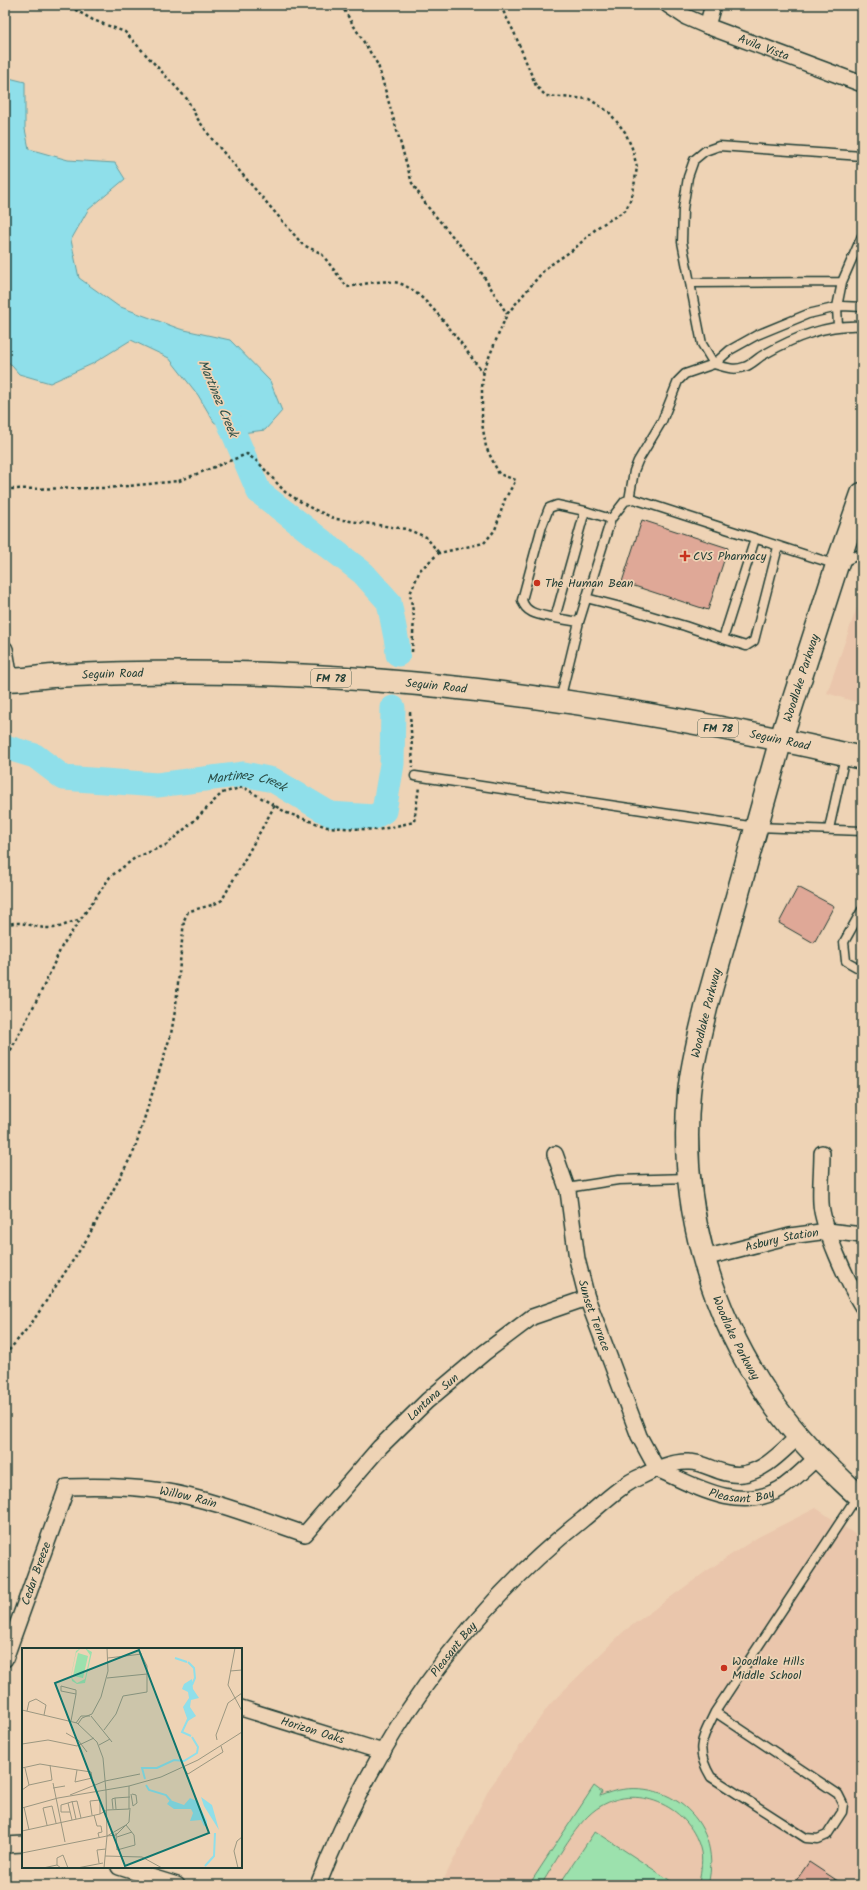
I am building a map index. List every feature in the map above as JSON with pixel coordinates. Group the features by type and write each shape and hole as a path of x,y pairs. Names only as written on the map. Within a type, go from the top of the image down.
{"street":[{"name":"Avila Vista","path":"668,5 686,17 707,26 862,84"},
{"path":"707,26 713,5"},
{"name":"Woodlake Parkway","path":"860,1496 818,1457 785,1422 745,1361 714,1292 704,1258 694,1215 689,1178 688,1137 689,1093 696,1048 756,827 781,739 837,565 861,500"},
{"path":"5,649 8,680"},
{"name":"Seguin Road","path":"8,680 92,674 235,673 387,682 560,700 781,739 853,756"},
{"path":"822,1153 821,1203 824,1219 855,1294 862,1306"},
{"name":"Sunset Terrace","path":"555,1154 567,1188 577,1259 587,1298 640,1436 657,1469"},
{"name":"Asbury Station","path":"704,1258 790,1236 828,1231 862,1235"},
{"name":"Lantana Sun","path":"306,1534 380,1447 427,1400 484,1353 532,1317 587,1298"},
{"name":"Pleasant Bay","path":"318,1885 351,1809 398,1726 439,1667 500,1596 565,1533 622,1488 639,1477 657,1469 677,1462 690,1461 716,1471 730,1474 743,1474 768,1463 798,1437"},
{"name":"Pleasant Bay","path":"657,1469 728,1498 746,1500 766,1496 781,1488 818,1457"},
{"path":"728,1498 730,1474"},
{"name":"Willow Rain","path":"67,1486 120,1486 162,1491 205,1501 306,1534"},
{"name":"Cedar Breeze","path":"12,1653 67,1486"},
{"name":"Horizon Oaks","path":"242,1708 383,1752"},
{"path":"5,1845 22,1844"},
{"path":"122,1868 177,1885"}],"lane":[{"path":"862,156 719,146 705,151 694,160 688,177 683,209 682,242 702,344 714,364 731,369 745,367 764,354 790,341 822,329 838,326 862,326"},
{"path":"838,326 837,307 842,282 862,236"},
{"path":"690,284 842,282"},
{"path":"629,500 634,471 638,461 662,420 678,381 685,374 714,364 730,350 757,335 808,314 837,307 862,307"},
{"path":"560,700 579,622 611,518 625,501 634,499 837,565 862,553"},
{"path":"579,622 529,612 523,606 522,600 542,526 549,508 557,505 611,518"},
{"path":"555,618 585,511"},
{"path":"723,639 755,539"},
{"path":"586,598 678,623 746,646 754,641 778,547"},
{"path":"829,829 853,756"},
{"path":"415,776 756,827 862,831"},
{"path":"862,910 844,942 846,961 862,970"},
{"path":"567,1188 618,1180 689,1178"},
{"path":"715,1712 838,1794 843,1804 842,1812 827,1835 818,1839 806,1838 711,1777 702,1762 701,1748 705,1733 715,1712 860,1496"}],"path":[{"path":"64,5 74,8 93,20 125,32 187,99 197,118 212,139 303,245 321,253 347,287 393,282 404,285 420,296 436,311 483,374"},
{"path":"341,5 378,66 412,183 427,206 476,264 508,314"},
{"path":"412,652 414,616 410,594 420,570 439,554 484,544 495,530 505,499 516,480 499,474 486,446 482,423 484,369 508,314 546,268 598,228 626,210 634,193 637,167 632,148 625,132 609,112 589,99 546,96 536,86 514,32 500,5"},
{"path":"5,489 107,488 179,481 247,454 258,462 285,492 311,508 336,519 406,530 426,537 439,554"},
{"path":"5,1061 41,992 62,946 110,877 135,858 166,845 195,820 222,793 243,788 287,813 328,827 378,830 414,822 419,790 411,762 410,712"},
{"path":"5,1355 31,1324 87,1240 134,1151 171,1034 176,1005 184,920 188,912 215,904 222,900 275,805"},
{"path":"5,925 18,922 48,928 57,928 81,919"}],"shaded area":[{"path":"862,593 862,704 827,693"},
{"name":"Woodlake Hills Middle School","path":"816,1508 862,1539 862,1885 441,1885 489,1789 550,1704 623,1632 708,1570 758,1537"}],"green space":[{"path":"594,1786 602,1792 600,1796 623,1789 645,1789 665,1795 683,1806 697,1821 707,1839 711,1861 708,1885 699,1885 702,1856 696,1836 687,1823 675,1812 662,1804 647,1799 631,1797 616,1800 601,1806 592,1812 575,1831 541,1885 529,1885"},
{"path":"595,1831 677,1885 559,1885"}],"water":[{"path":"5,77 25,82 25,129 29,149 68,160 115,163 125,179 88,210 71,240 79,278 118,306 180,329 230,340 270,381 282,411 265,430 234,434 214,422 198,395 169,358 131,340 92,364 50,383 19,374 5,358"}],"building":[{"name":"CVS Pharmacy","path":"642,520 728,548 708,610 622,582"},
{"path":"798,887 834,906 814,943 779,923"},
{"path":"809,1862 844,1885 793,1885"}],"waterway":[{"name":"Martinez Creek","path":"221,403 259,492 363,573 389,602 398,654"},
{"name":"Martinez Creek","path":"5,747 35,756 64,778 157,785 244,774 273,780 330,814 374,817 384,811 392,764 393,708"}],"place":[{"name":"CVS Pharmacy","path":"685,556"},
{"name":"The Human Bean","path":"537,583"},
{"name":"Woodlake Hills Middle School","path":"724,1668"}]}
